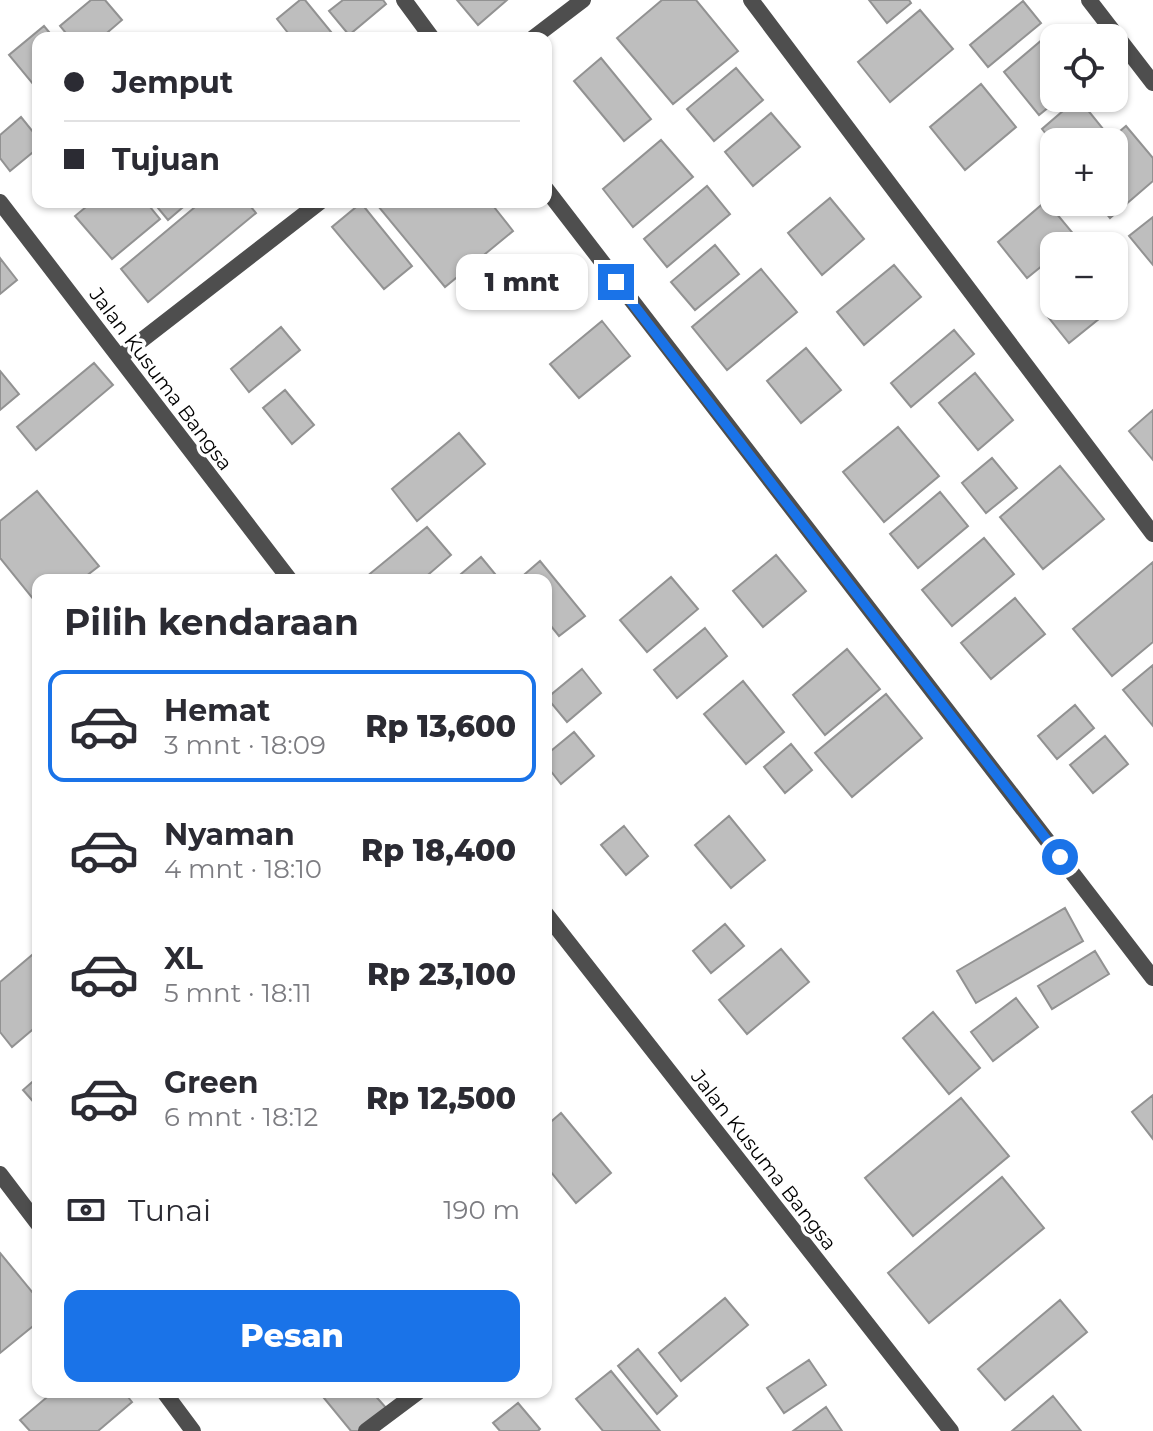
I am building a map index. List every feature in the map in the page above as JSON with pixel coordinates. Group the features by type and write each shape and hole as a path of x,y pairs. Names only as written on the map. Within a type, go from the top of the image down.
{"street":[{"path":"404,0 428,32"},
{"path":"541,32 583,0"},
{"path":"751,0 1153,534"},
{"path":"1089,0 1153,83"},
{"path":"552,197 1153,978"},
{"name":"Jalan Kusuma Bangsa","path":"0,202 285,574"},
{"path":"120,357 312,208"},
{"name":"Jalan Kusuma Bangsa","path":"552,922 951,1431"},
{"path":"0,1174 32,1216"},
{"path":"168,1398 193,1431"},
{"path":"366,1431 410,1398"}],"building":[{"path":"91,0 105,0 122,20 108,32 65,32 60,26"},
{"path":"300,0 305,0 331,32 287,32 277,19"},
{"path":"343,0 383,0 386,4 353,32 346,32 329,11"},
{"path":"457,0 507,0 478,25"},
{"path":"662,0 696,0 738,51 673,104 617,38"},
{"path":"869,0 909,0 911,3 887,23"},
{"path":"1023,1 1041,23 988,67 970,45"},
{"path":"920,10 953,49 890,102 858,62"},
{"path":"32,36 32,83 9,55"},
{"path":"1040,42 1040,112 1043,112 1039,115 1004,72"},
{"path":"601,58 651,119 624,141 574,81"},
{"path":"736,68 763,100 714,141 687,109"},
{"path":"981,84 1016,127 965,170 930,127"},
{"path":"1062,112 1089,112 1102,128 1043,128"},
{"path":"771,113 800,147 753,186 725,152"},
{"path":"21,117 32,131 32,153 10,171 0,158 0,135"},
{"path":"1128,128 1153,158 1153,181 1128,203"},
{"path":"661,140 693,177 633,227 603,189"},
{"path":"707,186 730,214 667,267 644,239"},
{"path":"830,198 864,239 822,275 788,233"},
{"path":"1040,206 1040,216 1058,216 1072,232 1040,232 1040,267 1027,278 998,242"},
{"path":"85,208 151,208 160,219 112,259 75,216"},
{"path":"158,208 182,208 168,220"},
{"path":"194,208 252,208 256,213 148,302 121,269"},
{"path":"355,208 365,208 412,266 384,289 332,227"},
{"path":"380,208 495,208 513,231 445,287"},
{"path":"1153,217 1153,265 1129,236"},
{"path":"715,245 739,274 695,310 671,282"},
{"path":"0,258 17,280 0,294"},
{"path":"894,265 921,297 864,345 837,312"},
{"path":"761,269 797,312 727,370 692,327"},
{"path":"1051,320 1098,320 1069,343"},
{"path":"602,321 630,356 579,398 550,364"},
{"path":"281,327 300,350 249,392 231,369"},
{"path":"954,330 974,354 911,407 891,383"},
{"path":"806,348 841,390 801,423 767,381"},
{"path":"94,363 113,385 36,450 17,427"},
{"path":"0,371 19,394 0,410"},
{"path":"975,373 1013,420 978,450 939,403"},
{"path":"285,390 314,425 292,444 263,408"},
{"path":"1153,410 1153,460 1129,431"},
{"path":"898,427 939,476 884,522 843,472"},
{"path":"459,433 485,464 417,521 392,489"},
{"path":"992,458 1017,488 986,513 962,483"},
{"path":"1060,466 1104,519 1043,569 1000,517"},
{"path":"37,491 99,566 89,574 32,574 32,598 0,558 0,521"},
{"path":"940,492 968,526 918,568 890,534"},
{"path":"427,527 451,555 429,574 370,574"},
{"path":"984,538 1014,574 952,626 922,590"},
{"path":"776,555 806,591 763,627 733,591"},
{"path":"481,557 495,574 461,574"},
{"path":"540,561 551,574 525,574"},
{"path":"1153,562 1153,642 1112,676 1073,629"},
{"path":"552,576 585,616 559,636 552,627"},
{"path":"671,577 698,609 647,652 620,620"},
{"path":"1015,598 1045,634 991,679 961,643"},
{"path":"705,628 727,656 677,698 654,670"},
{"path":"847,649 880,689 825,735 793,695"},
{"path":"1153,665 1153,726 1123,690"},
{"path":"582,669 601,693 567,722 552,704 552,694"},
{"path":"743,681 784,732 746,764 704,714"},
{"path":"886,694 922,738 852,797 815,753"},
{"path":"1075,705 1094,728 1057,759 1038,736"},
{"path":"574,732 594,756 561,784 552,773 552,750"},
{"path":"1105,736 1128,764 1093,793 1070,765"},
{"path":"791,744 812,770 785,793 764,767"},
{"path":"729,816 765,860 731,888 695,845"},
{"path":"624,826 648,856 626,875 601,845"},
{"path":"1065,908 1083,941 976,1003 957,971"},
{"path":"725,924 744,946 711,973 693,951"},
{"path":"781,949 809,982 747,1034 719,1000"},
{"path":"1095,951 1109,974 1052,1009 1038,986"},
{"path":"32,955 32,1030 12,1047 0,1032 0,982"},
{"path":"1016,998 1038,1027 993,1061 971,1032"},
{"path":"933,1012 980,1068 949,1094 903,1038"},
{"path":"32,1082 32,1100 23,1090"},
{"path":"1153,1095 1153,1139 1132,1112"},
{"path":"961,1098 1009,1156 913,1236 865,1178"},
{"path":"561,1113 611,1173 576,1203 552,1173 552,1121"},
{"path":"1002,1177 1044,1228 929,1323 888,1273"},
{"path":"0,1253 32,1292 32,1327 0,1353"},
{"path":"725,1298 748,1325 681,1381 659,1353"},
{"path":"1060,1300 1087,1332 1005,1400 978,1369"},
{"path":"638,1349 677,1396 657,1414 618,1366"},
{"path":"809,1360 826,1385 784,1413 767,1388"},
{"path":"611,1371 660,1431 603,1431 576,1399"},
{"path":"1053,1396 1081,1431 1012,1431"},
{"path":"46,1398 129,1398 132,1402 98,1431 30,1431 20,1420"},
{"path":"324,1398 377,1398 387,1409 361,1431 351,1431"},
{"path":"518,1403 540,1429 538,1431 500,1431 493,1423"},
{"path":"826,1407 842,1431 793,1431"}],"route":[{"path":"616,282 1060,857"}]}
